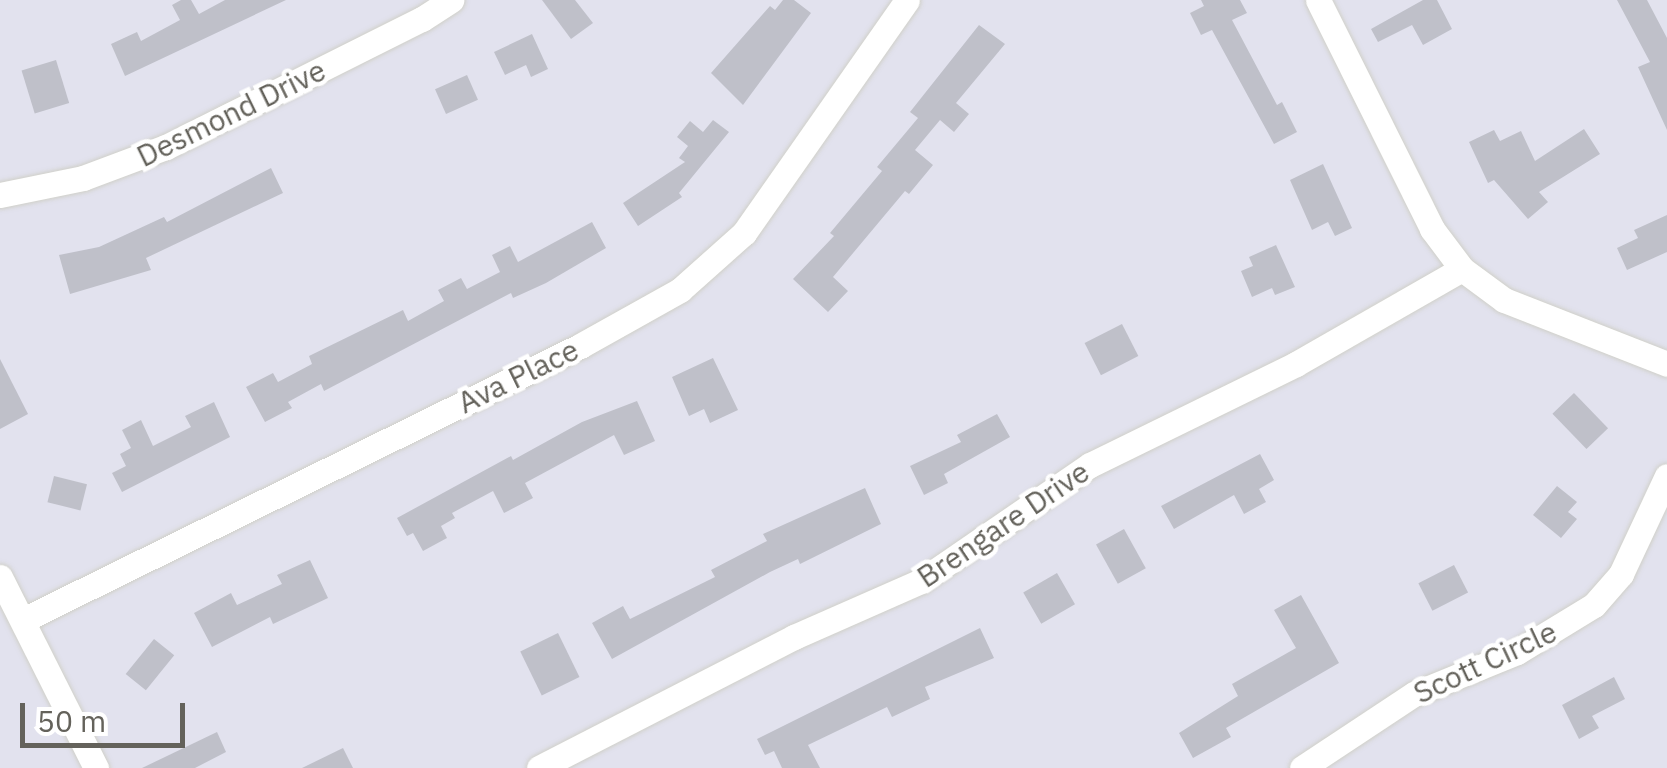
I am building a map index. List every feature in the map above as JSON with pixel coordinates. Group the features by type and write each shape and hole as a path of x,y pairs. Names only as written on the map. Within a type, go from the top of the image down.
{"street":[{"name":"Desmond Drive","path":"0,194 82,178 166,148 422,19 451,0"},
{"name":"Ava Place","path":"23,620 580,346 680,290 744,233 907,0"},
{"path":"1318,0 1432,230 1462,269 1504,300 1667,364"},
{"name":"Brengare Drive","path":"539,768 794,637 921,581 1090,465 1296,364 1462,269"},
{"name":"Scott Circle","path":"1302,768 1414,694 1518,652 1594,605 1622,574 1667,476"},
{"path":"0,577 96,768"}],"building":[{"path":"191,0 199,14 225,0 286,0 125,76 111,44 137,32 141,41 180,20 172,5"},
{"path":"542,0 575,0 593,23 571,39"},
{"path":"783,0 794,0 811,13 743,105 711,73 770,6 775,10"},
{"path":"1201,0 1240,0 1247,13 1232,20 1277,105 1282,102 1297,132 1274,144 1212,30 1201,35 1190,13 1204,6"},
{"path":"1423,0 1437,0 1452,29 1423,45 1412,25 1378,42 1371,29"},
{"path":"1617,0 1647,0 1667,38 1667,130 1638,67 1650,62"},
{"path":"979,25 1005,44 956,103 969,114 954,132 940,120 915,150 933,165 909,194 905,191 833,277 848,291 828,312 793,279 834,236 830,233 882,171 877,167 918,118 910,112"},
{"path":"532,34 548,69 531,77 526,65 505,75 494,52"},
{"path":"56,60 69,103 35,114 22,71"},
{"path":"467,75 478,100 446,114 435,89"},
{"path":"713,120 729,132 679,193 682,197 638,226 623,203 685,162 679,158 688,146 677,137 690,121 703,132"},
{"path":"1584,129 1600,154 1539,192 1548,202 1528,219 1494,180 1488,183 1469,142 1494,130 1500,141 1521,131 1535,161"},
{"path":"1323,164 1352,228 1335,236 1328,222 1312,230 1290,180"},
{"path":"271,168 283,193 146,258 151,270 70,294 59,255 99,247 164,217 167,222"},
{"path":"1667,215 1667,252 1627,270 1617,248 1638,238 1634,230"},
{"path":"592,222 606,248 546,283 513,298 511,293 324,391 321,384 288,402 292,408 265,422 246,387 273,373 278,382 312,364 309,356 403,310 408,321 444,301 438,290 461,278 467,289 500,272 492,255 510,246 518,262"},
{"path":"1276,245 1295,287 1275,295 1272,288 1252,297 1241,271 1253,266 1249,257"},
{"path":"1122,324 1138,356 1101,375 1085,343"},
{"path":"713,358 738,410 710,423 704,409 689,416 672,377"},
{"path":"0,359 28,414 0,429"},
{"path":"1574,393 1608,428 1586,449 1552,414"},
{"path":"637,401 655,441 624,455 614,435 525,483 533,498 504,513 493,491 452,513 455,518 441,526 447,538 423,551 413,533 407,536 397,518 511,456 513,460 582,422"},
{"path":"214,402 230,437 122,492 112,473 126,466 120,454 131,448 122,430 141,420 153,446 191,427 185,416"},
{"path":"997,414 1010,437 944,474 948,483 924,495 910,466 961,442 957,435"},
{"path":"1260,454 1274,480 1259,489 1266,502 1244,514 1234,495 1174,529 1161,506"},
{"path":"54,476 87,484 80,510 47,502"},
{"path":"1557,486 1577,502 1568,512 1577,519 1561,538 1533,515"},
{"path":"865,488 881,524 800,564 798,559 770,572 612,659 592,623 623,606 630,619 715,577 711,570 767,541 763,534"},
{"path":"1124,529 1146,568 1118,584 1096,545"},
{"path":"310,560 328,598 273,624 270,617 212,647 194,613 231,593 237,605 282,584 277,575"},
{"path":"1454,565 1468,593 1432,611 1418,583"},
{"path":"1057,573 1075,604 1041,624 1023,592"},
{"path":"1301,595 1339,663 1226,728 1231,737 1193,758 1179,733 1238,696 1232,684 1296,648 1274,610"},
{"path":"980,628 994,658 925,687 930,699 892,717 887,707 808,745 820,768 782,768 774,751 765,755 757,739"},
{"path":"558,633 579,677 542,695 520,651"},
{"path":"154,639 174,655 146,690 126,674"},
{"path":"1614,677 1625,699 1592,716 1599,728 1579,739 1562,705"},
{"path":"217,732 226,752 195,768 142,768"},
{"path":"343,748 353,768 302,768"}]}
